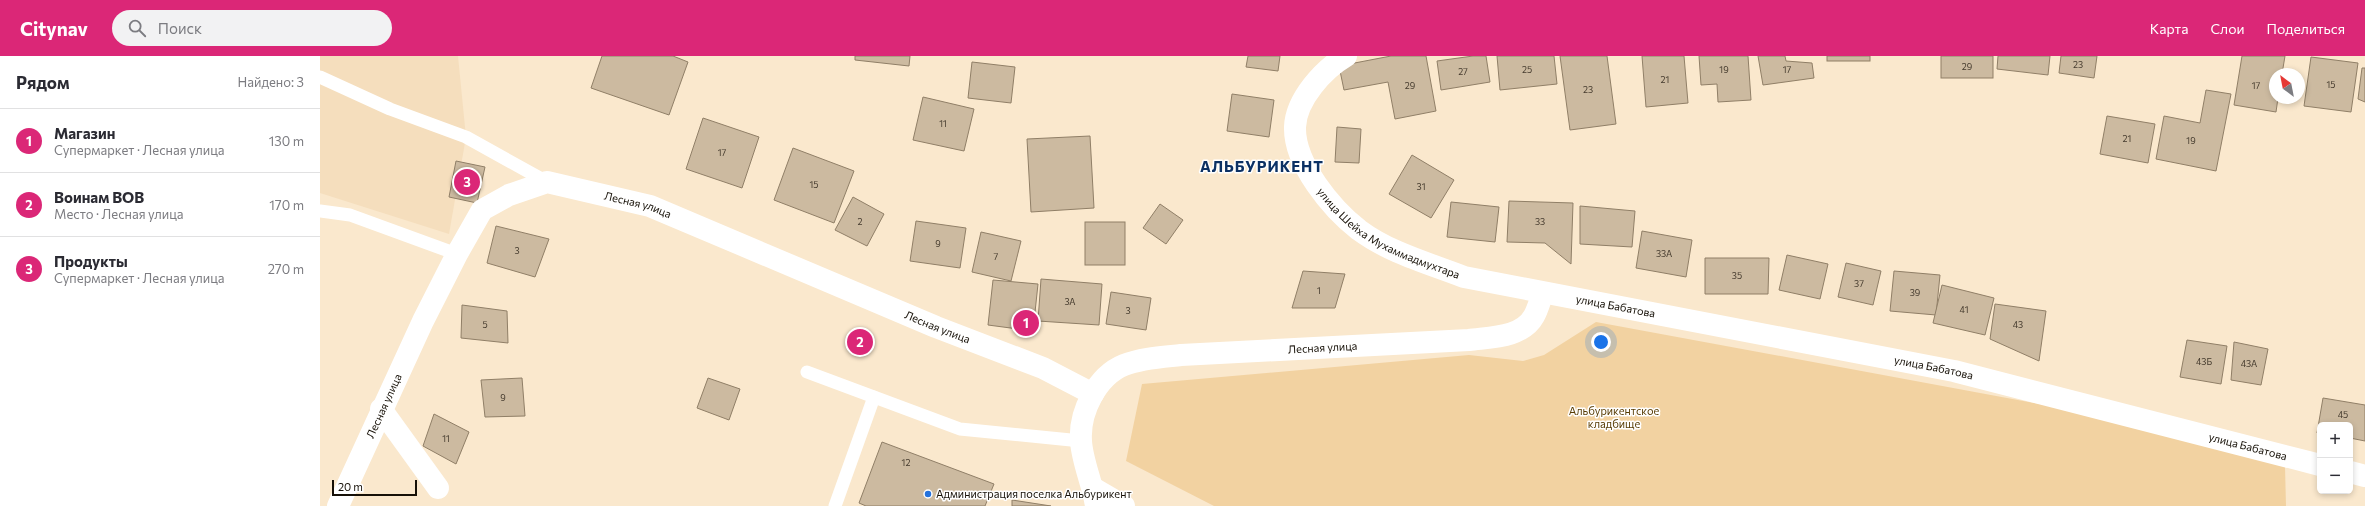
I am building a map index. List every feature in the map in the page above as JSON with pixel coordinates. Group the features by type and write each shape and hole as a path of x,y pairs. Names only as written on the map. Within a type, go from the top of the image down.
{"street":[{"name":"улица Шейха Мухаммадмухтара","path":"1346,56 1334,63 1318,79 1304,100 1295,127 1298,148 1314,181 1333,206 1359,230 1394,251 1464,277 1543,293"},
{"name":"Лесная улица","path":"338,506 381,409 456,254 482,210 509,195 547,182 650,206 936,327 1043,368 1092,394"},
{"name":"Лесная улица","path":"1124,506 1095,497 1081,441 1082,415 1092,394 1109,376 1123,365 1141,360 1181,355 1469,340 1508,335 1523,328 1534,317 1543,293"},
{"name":"улица Бабатова","path":"1543,293 1954,371 2317,463"},
{"path":"381,409 438,488"},
{"path":"2353,473 2365,476"}],"lane":[{"path":"320,77 390,109 466,137 547,182"},
{"path":"320,210 350,215 456,254"},
{"path":"807,372 960,430 1081,441"},
{"path":"835,506 874,397"}],"shaded area":[{"path":"320,56 458,56 466,137 449,234 320,193"}],"green space":[{"name":"Альбурикентское кладбище","path":"1596,322 2094,414 2285,466 2286,506 1214,506 1126,461 1142,384 1469,355 1523,361 1544,355"}],"building":[{"path":"602,56 673,56 688,62 669,115 591,88"},
{"path":"855,56 910,56 909,66 855,60"},
{"path":"1248,56 1280,56 1278,71 1246,67"},
{"path":"1391,56 1426,56 1436,111 1395,119 1388,82 1344,90 1339,66"},
{"path":"1473,56 1486,56 1490,82 1441,90 1437,61"},
{"path":"1497,56 1554,56 1557,84 1500,90"},
{"path":"1560,56 1607,56 1616,124 1570,130"},
{"path":"1642,56 1684,56 1688,103 1646,107"},
{"path":"1699,56 1748,56 1751,100 1718,102 1717,84 1701,85"},
{"path":"1758,56 1785,56 1786,61 1812,63 1814,78 1763,85"},
{"path":"1827,56 1870,56 1870,61 1827,61"},
{"path":"1941,56 1993,56 1993,78 1941,78"},
{"path":"1998,56 2050,56 2048,75 1997,69"},
{"path":"2061,56 2097,56 2094,78 2059,73"},
{"path":"2242,56 2285,56 2283,68 2269,68 2269,104 2277,104 2276,112 2234,105"},
{"path":"2311,57 2358,63 2351,112 2304,106"},
{"path":"972,62 1015,67 1011,103 968,98"},
{"path":"2362,68 2365,68 2365,102 2358,99"},
{"path":"2206,90 2231,94 2216,171 2156,159 2164,116 2200,123"},
{"path":"1232,94 1274,100 1269,137 1227,131"},
{"path":"923,97 974,109 964,151 913,140"},
{"path":"2107,116 2155,124 2148,163 2100,154"},
{"path":"703,118 759,137 742,188 686,169"},
{"path":"1337,127 1361,129 1359,163 1335,162"},
{"path":"1090,136 1094,208 1031,212 1027,139"},
{"path":"793,148 854,171 834,223 774,200"},
{"path":"1412,155 1454,180 1431,218 1389,194"},
{"path":"456,161 485,167 477,203 449,197"},
{"path":"853,197 884,214 867,246 835,230"},
{"path":"1509,201 1573,203 1571,264 1545,243 1507,242"},
{"path":"1451,202 1499,207 1495,242 1447,237"},
{"path":"1160,204 1183,220 1166,244 1143,228"},
{"path":"1580,206 1635,211 1632,247 1580,244"},
{"path":"916,221 966,228 960,268 910,261"},
{"path":"1085,222 1125,222 1125,265 1085,265"},
{"path":"496,226 549,239 535,277 487,263"},
{"path":"1642,231 1692,240 1686,277 1636,268"},
{"path":"981,232 1021,241 1011,281 972,272"},
{"path":"1787,255 1828,264 1820,299 1779,290"},
{"path":"1705,258 1769,258 1768,294 1705,294"},
{"path":"1846,263 1881,271 1873,305 1838,297"},
{"path":"1303,271 1345,274 1335,308 1292,308"},
{"path":"1894,271 1940,275 1936,315 1890,311"},
{"path":"1041,279 1102,284 1099,325 1038,321"},
{"path":"993,280 1038,284 1033,331 988,325"},
{"path":"1942,285 1994,298 1985,335 1933,323"},
{"path":"1111,292 1151,298 1146,330 1106,324"},
{"path":"1995,304 2046,311 2039,361 1990,339"},
{"path":"462,305 507,311 508,343 461,338"},
{"path":"2187,340 2227,346 2221,384 2180,377"},
{"path":"2234,342 2268,349 2261,385 2231,380"},
{"path":"522,378 525,416 485,417 481,380"},
{"path":"708,378 740,389 729,420 697,408"},
{"path":"2323,398 2365,405 2365,441 2353,439 2353,422 2319,422"},
{"path":"434,414 469,432 456,464 423,446"},
{"path":"882,442 994,484 985,506 866,506 859,503"},
{"path":"1012,500 1051,506 1012,506"}],"place":[{"name":"Продукты","path":"467,182"},
{"name":"Магазин","path":"1026,323"},
{"name":"Воинам ВОВ","path":"860,342"},
{"name":"Администрация поселка Альбурикент","path":"928,494"}],"district":[{"name":"АЛЬБУРИКЕНТ","path":"1262,167"}]}
